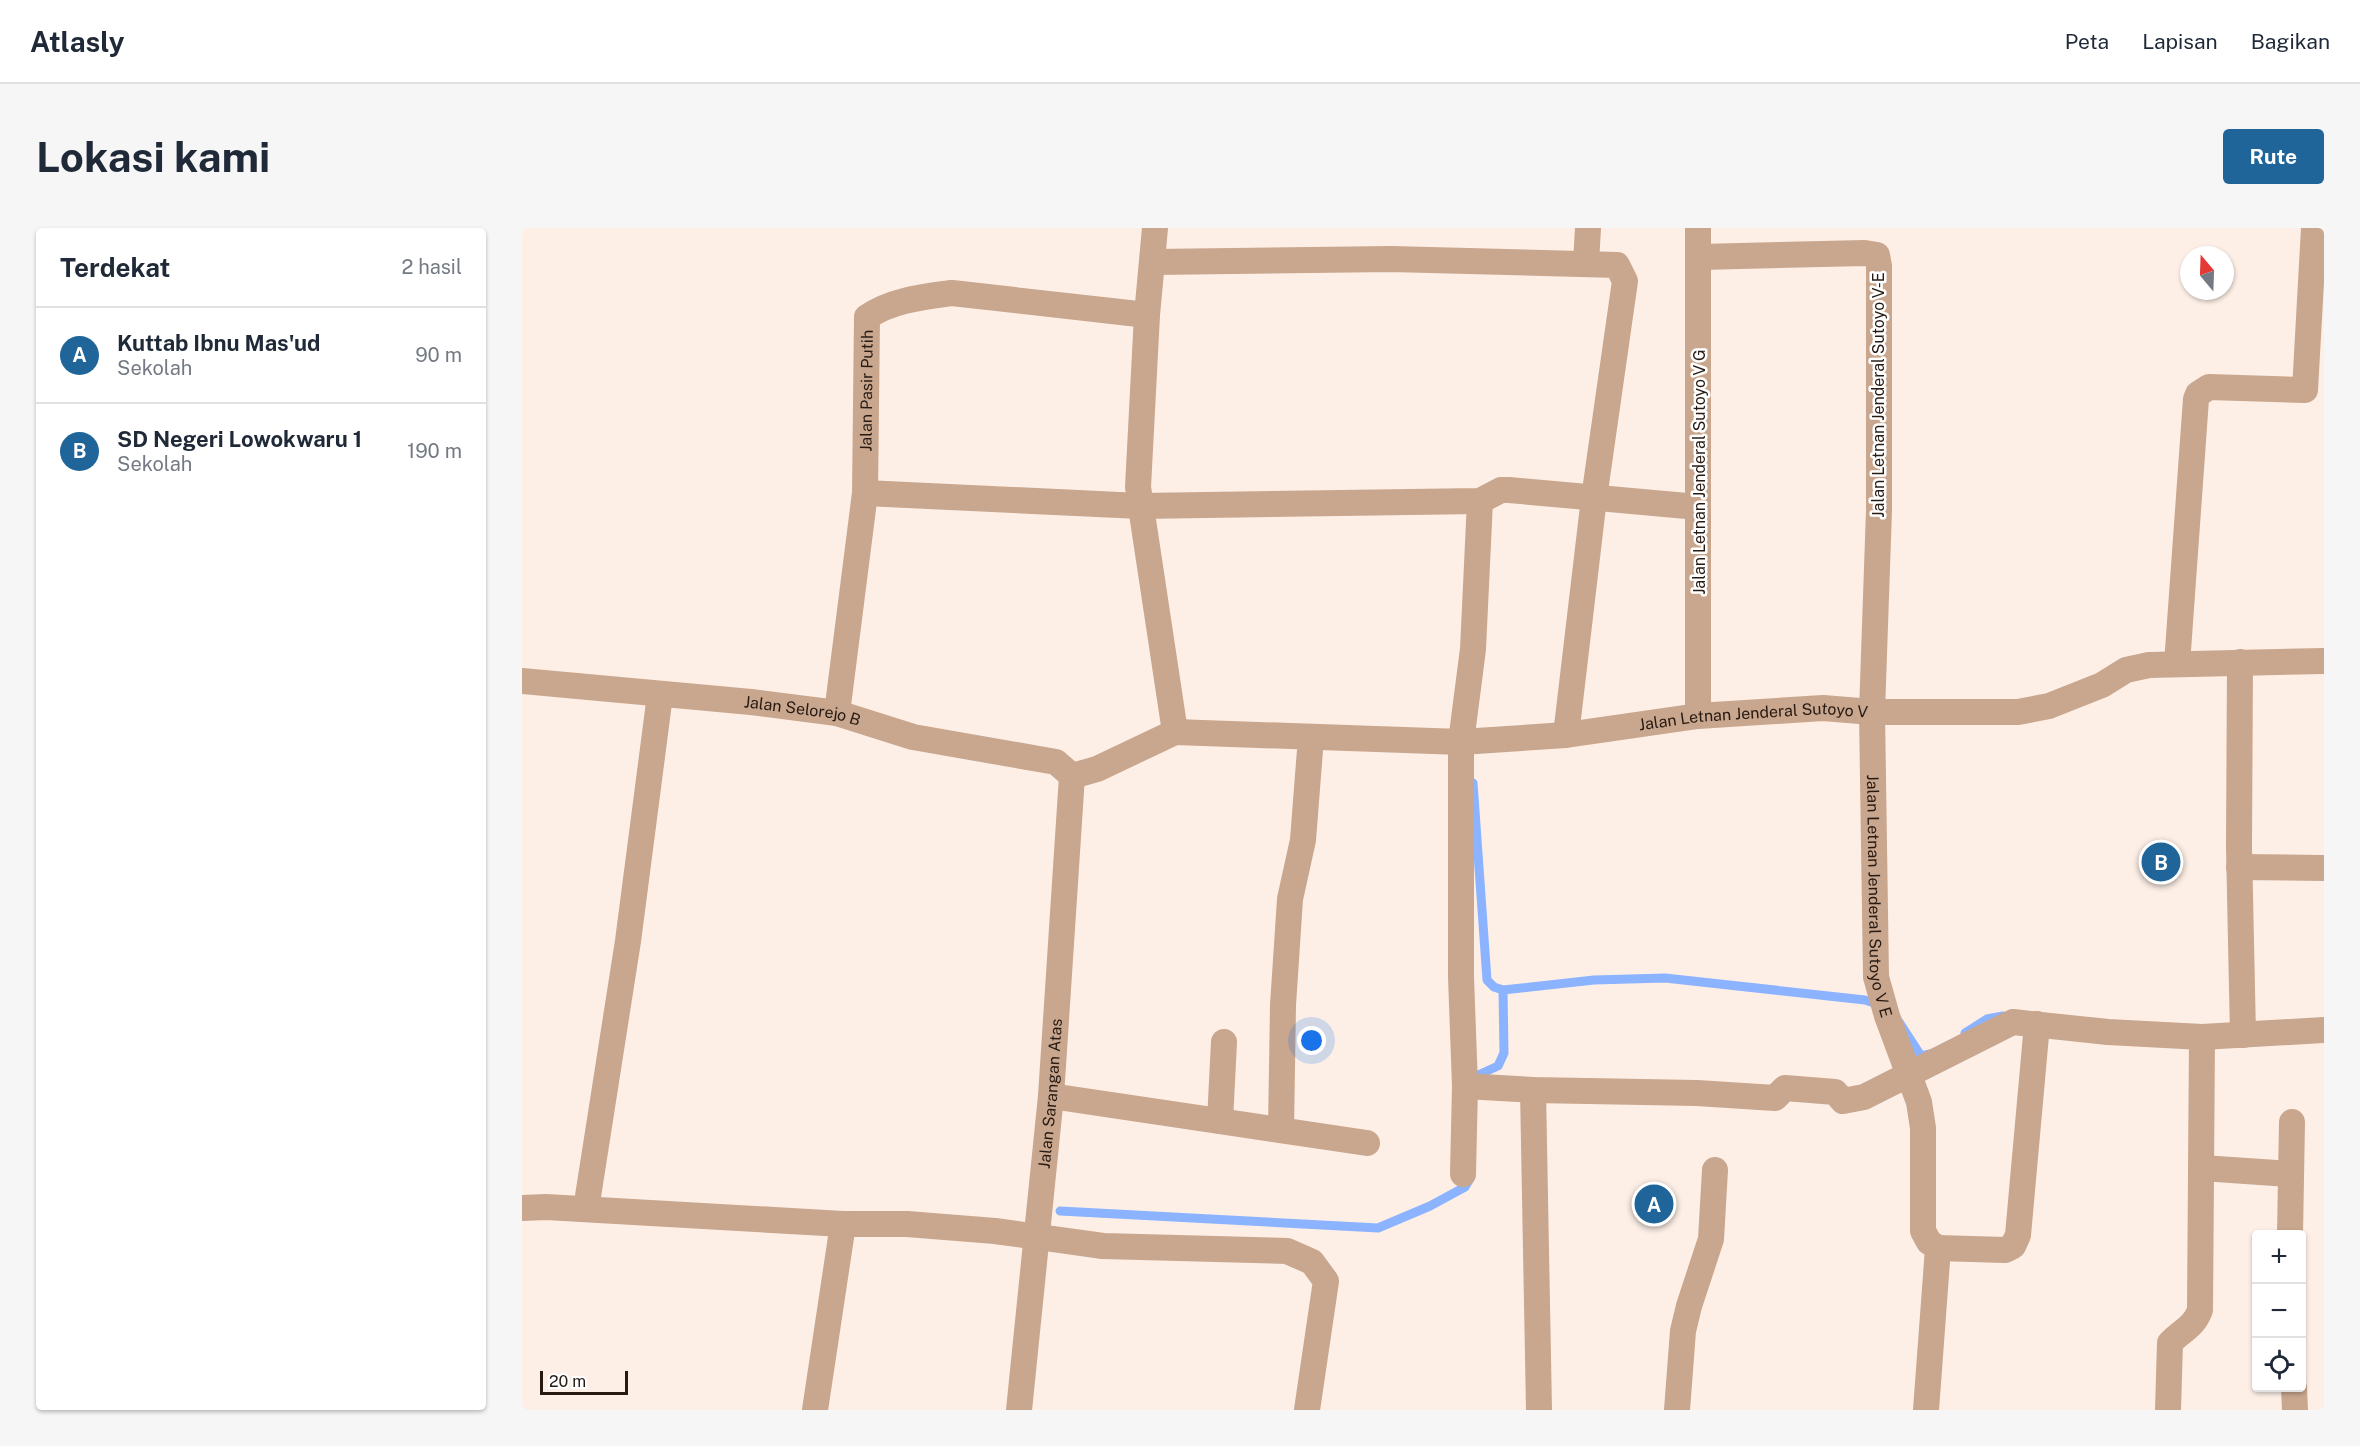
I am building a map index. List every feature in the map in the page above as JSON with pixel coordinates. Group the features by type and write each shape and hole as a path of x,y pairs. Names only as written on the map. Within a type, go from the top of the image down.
{"street":[{"path":"1072,776 1097,769 1175,732 1138,487 1155,228"},
{"path":"1586,263 1588,228"},
{"name":"Jalan Letnan Jenderal Sutoyo V G","path":"1698,228 1700,257 1698,716"},
{"path":"2177,664 2196,399 2198,394 2210,387 2306,390 2314,228"},
{"name":"Jalan Letnan Jenderal Sutoyo V-E","path":"1700,257 1865,253 1876,255 1879,266 1879,510 1872,712"},
{"path":"1153,262 1391,259 1617,265 1625,281 1594,498 1566,735"},
{"name":"Jalan Pasir Putih","path":"837,712 865,493 867,317 880,308 919,297 952,293 1148,315"},
{"path":"865,493 1140,506 1480,501 1501,490 1509,490 1698,507"},
{"path":"1463,1174 1472,1087 1461,977 1461,742 1473,649 1480,501"},
{"name":"Jalan Letnan Jenderal Sutoyo V","path":"1175,732 1461,742 1566,735 1698,716 1823,708 1872,712 2018,712 2049,706 2102,685 2126,670 2149,664 2324,661"},
{"path":"2240,662 2239,867 2242,1026"},
{"name":"Jalan Selorejo B","path":"522,681 837,712 913,737 1056,762 1072,776"},
{"path":"586,1209 628,941 660,694"},
{"name":"Jalan Letnan Jenderal Sutoyo V E","path":"1872,712 1876,977 1887,1016 1919,1102 1923,1128 1923,1231 1929,1242 1938,1248"},
{"path":"1281,1130 1283,1005 1290,899 1303,840 1311,737"},
{"name":"Jalan Sarangan Atas","path":"1019,1410 1051,1096 1072,776"},
{"path":"2239,867 2324,868"},
{"path":"1472,1087 1697,1093 1775,1098 1785,1088 1835,1092 1843,1101 1864,1097 2013,1022 2108,1032 2202,1037 2242,1026 2324,1030"},
{"path":"1926,1410 1938,1248 2005,1250 2013,1246 2018,1235 2037,1024"},
{"path":"2168,1410 2170,1343 2190,1328 2200,1310 2202,1037"},
{"path":"1220,1121 1224,1042"},
{"path":"1533,1090 1539,1410"},
{"path":"1051,1096 1367,1143"},
{"path":"2290,1230 2292,1122"},
{"path":"2202,1168 2290,1174"},
{"path":"1677,1410 1683,1331 1711,1239 1715,1170"},
{"path":"522,1208 546,1207 843,1224 907,1224 1103,1246 1287,1251 1312,1262 1326,1281 1307,1410"},
{"path":"815,1410 843,1224"},
{"path":"2295,1392 2295,1410"}],"waterway":[{"path":"1473,783 1487,980 1494,987 1503,990"},
{"path":"1477,1083 1478,1075 1498,1066 1504,1053 1503,990 1594,980 1665,978 1865,1000 1880,1005"},
{"path":"1965,1033 1987,1019 2003,1016"},
{"path":"1899,1022 1921,1056 1930,1054"},
{"path":"1060,1211 1378,1228 1430,1206 1465,1187 1471,1177"}],"place":[{"name":"SD Negeri Lowokwaru 1","path":"2161,862"},
{"name":"Kuttab Ibnu Mas'ud","path":"1654,1204"}]}
